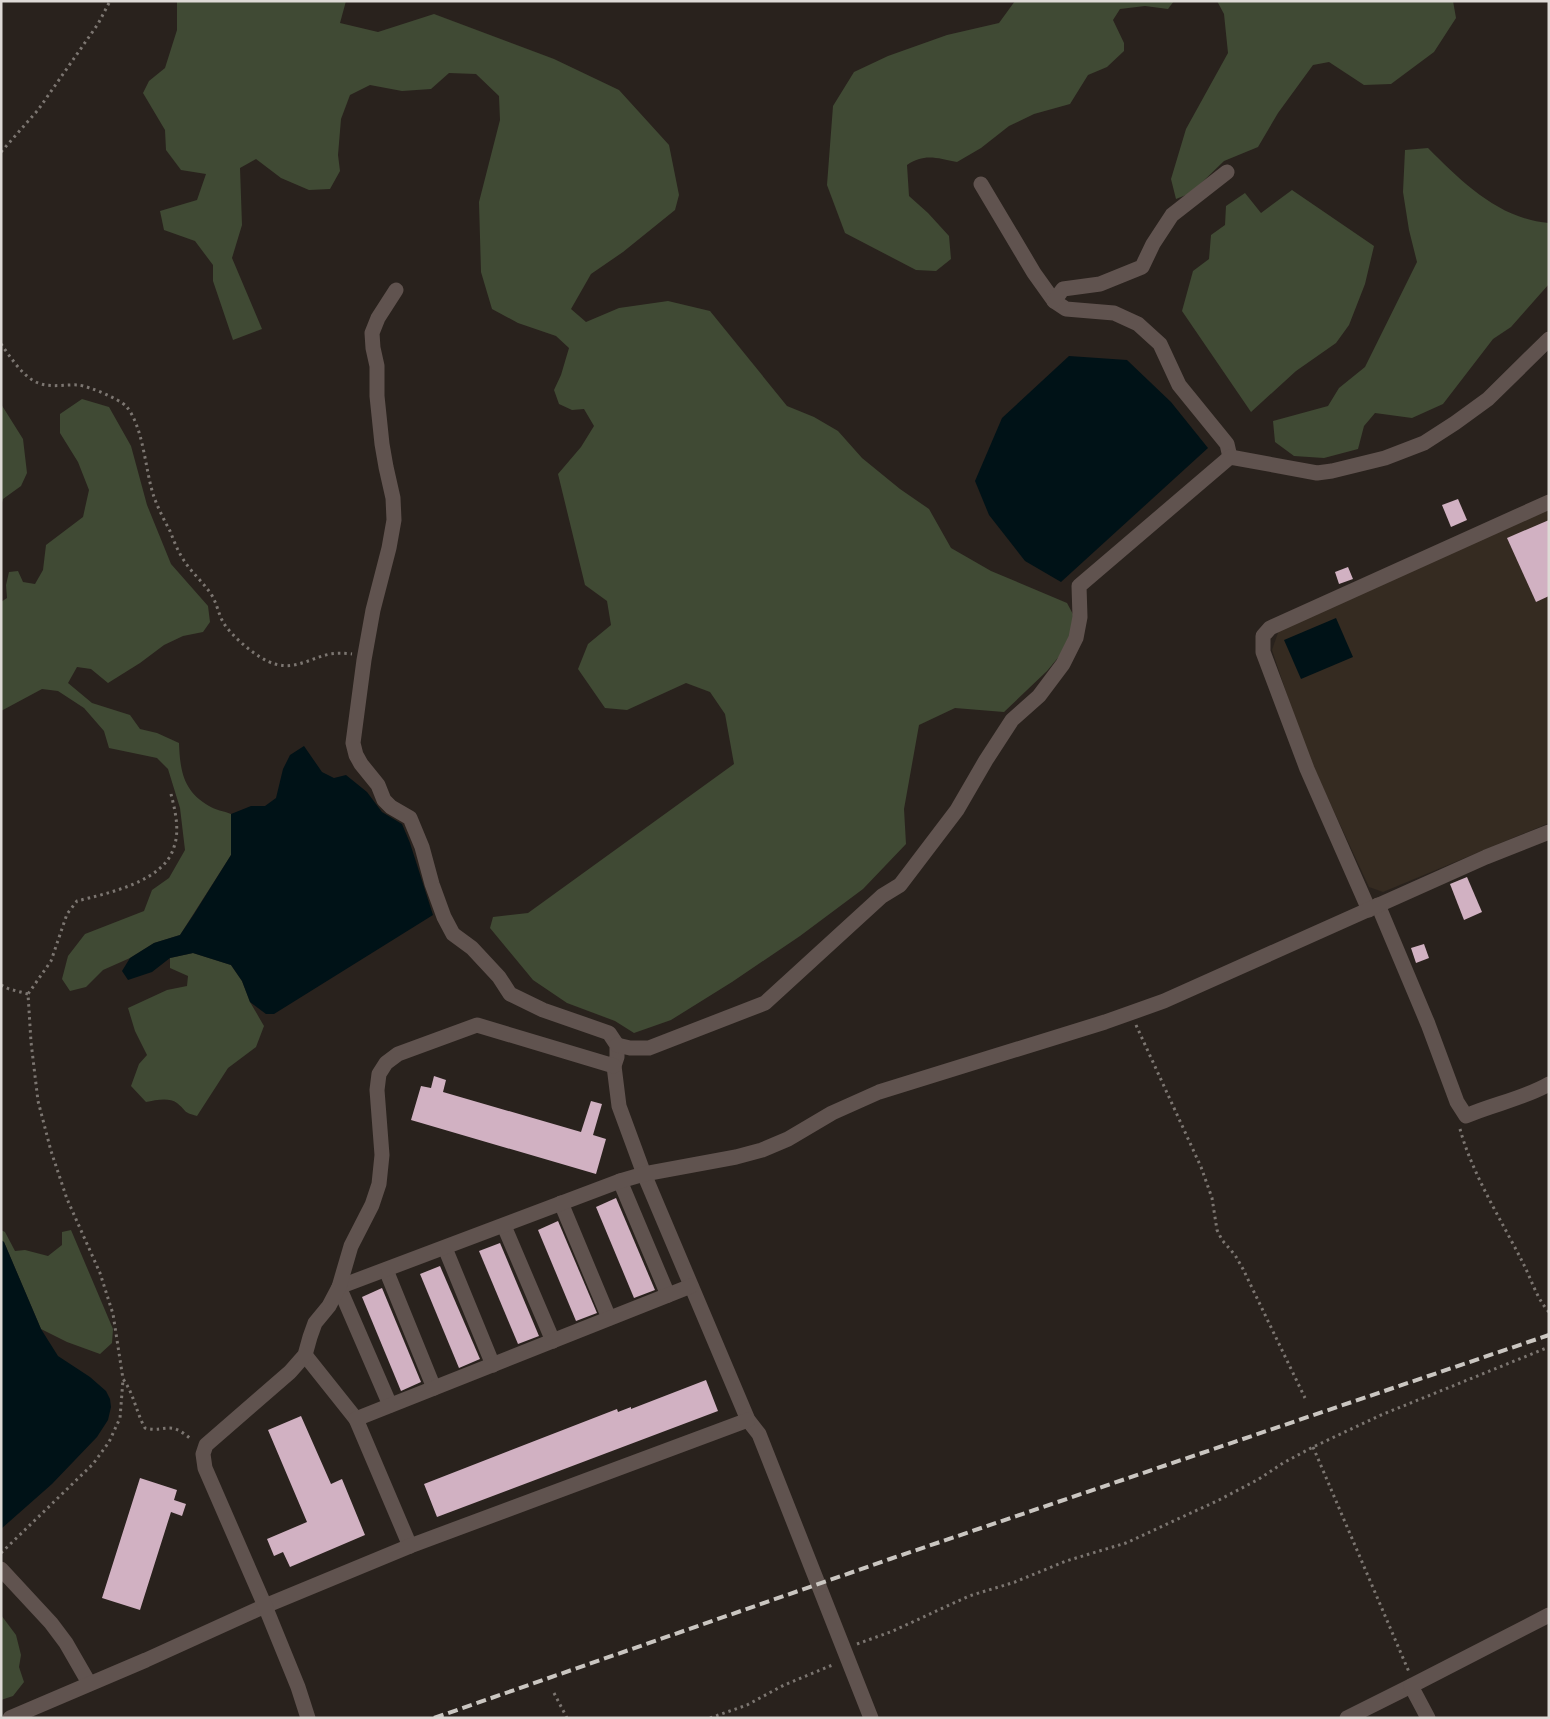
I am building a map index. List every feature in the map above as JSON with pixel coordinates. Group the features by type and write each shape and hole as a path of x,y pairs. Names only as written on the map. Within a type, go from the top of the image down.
{"street":[{"path":"1054,301 1063,289 1100,284 1142,268 1153,244 1172,215 1227,172"},
{"path":"981,184 1034,273 1054,301 1066,308 1114,313 1138,324 1160,344 1179,385 1227,444 1230,457"},
{"path":"396,290 378,318 372,333 372,348 377,366 377,396 382,444 393,498 394,520 373,610 364,660 353,743 356,754 361,764 378,785 384,800 391,807 410,818 422,847 432,884 444,917 453,934 472,948 499,977 510,994 543,1010 609,1033 617,1044 617,1057 614,1066 619,1106 644,1174 748,1420 759,1434 871,1718"},
{"path":"1230,457 1317,473 1332,472 1385,458 1424,443 1455,423 1488,399 1549,339"},
{"path":"617,1044 630,1048 649,1048 765,1003 882,896 900,885 957,810 1012,720 1039,696 1063,664 1076,638 1080,617 1079,586 1230,457"},
{"path":"1549,502 1270,628 1263,636 1263,652 1307,769 1431,1032 1457,1102 1466,1116 1488,1106 1517,1098 1549,1084"},
{"path":"339,1287 620,1181 644,1174 736,1157 762,1150 788,1139 832,1113 879,1092 1164,1001 1486,857 1549,832"},
{"path":"308,1718 298,1687 265,1606 205,1468 203,1454 206,1445 290,1372 305,1355 315,1323 329,1306 339,1287 351,1246 372,1205 378,1184 382,1155 377,1090 379,1074 386,1063 398,1054 477,1025 614,1066"},
{"path":"620,1181 668,1295"},
{"path":"560,1203 609,1318"},
{"path":"504,1226 553,1341"},
{"path":"445,1248 493,1365"},
{"path":"386,1270 434,1388"},
{"path":"356,1419 691,1286"},
{"path":"339,1287 390,1405"},
{"path":"305,1355 356,1419 410,1546"},
{"path":"10,1718 146,1660 265,1606 410,1546 748,1420"},
{"path":"1,1569 51,1623 66,1643 89,1683"},
{"path":"1347,1718 1549,1615"},
{"path":"1413,1685 1428,1718"}],"path":[{"path":"1,152 27,120 38,110 98,24 110,1"},
{"path":"1,344 14,362 34,381 50,386 87,386 114,397 126,406 133,418 141,441 154,496 181,556 212,595 224,624 251,651 261,659 276,665 291,666 340,652 352,654 364,660"},
{"path":"1,1553 93,1464 109,1442 120,1418 123,1379 113,1314 100,1273 67,1199 51,1151 38,1101 28,994 51,961 67,914 77,900 111,893 142,881 163,865 174,848 176,831 176,812 171,794"},
{"path":"1,985 9,990 28,994"},
{"path":"1131,1013 1201,1168 1212,1198 1217,1230 1243,1269 1305,1398"},
{"path":"1466,1116 1459,1126 1474,1166 1529,1275 1542,1305 1549,1312"},
{"path":"710,1718 747,1705 894,1630 968,1596 1015,1582 1066,1560 1126,1543 1219,1500 1259,1479 1283,1463 1380,1414 1549,1347"},
{"path":"123,1379 129,1387 138,1416 145,1428 156,1430 172,1427 182,1432 204,1450"},
{"path":"1313,1447 1413,1685"},
{"path":"554,1693 567,1718"}],"shaded area":[{"path":"1069,356 1127,360 1171,402 1208,448 1061,582 1025,561 989,515 975,481 1002,418"},
{"path":"1549,507 1549,823 1383,892 1369,887 1305,749 1272,650 1280,627"},
{"path":"1336,618 1353,657 1301,679 1284,640"},
{"path":"304,746 322,772 334,778 346,775 367,792 382,812 402,824 433,915 274,1014 266,1014 250,1002 242,981 231,965 193,953 170,958 152,972 128,980 122,971 130,958 154,943 180,935 231,855 231,814 251,806 265,806 276,798 283,769 290,755"},
{"path":"1,1240 4,1242 41,1329 58,1356 90,1377 106,1391 111,1407 108,1420 97,1437 52,1484 1,1529"}],"green space":[{"path":"177,1 346,1 340,23 378,32 434,14 554,59 619,90 669,145 679,195 675,210 623,252 591,274 571,309 586,322 619,308 668,301 710,311 787,406 814,417 838,431 862,458 900,489 929,509 951,548 991,571 1067,603 1075,618 1071,642 1047,671 1004,712 955,708 919,725 904,809 906,844 863,889 800,936 671,1020 634,1033 615,1021 567,1003 533,980 490,928 493,917 528,913 734,764 725,714 710,692 686,683 627,710 605,708 578,669 588,644 611,625 607,601 585,585 558,474 581,447 594,426 584,409 572,410 559,404 554,390 561,375 569,348 556,336 518,323 492,309 481,272 479,202 500,120 499,96 476,74 449,73 431,89 402,91 370,85 350,95 341,119 338,155 340,171 330,189 309,190 281,178 256,159 240,168 242,225 232,258 262,329 233,340 213,281 213,265 195,241 164,230 160,211 197,200 206,174 181,170 166,150 165,130 143,93 149,81 165,68 177,30"},
{"path":"1015,1 1174,1 1168,9 1145,6 1120,9 1113,20 1124,43 1124,51 1107,67 1088,75 1070,104 1034,114 1009,126 981,148 957,162 925,158 913,161 907,165 909,196 949,236 951,259 936,271 916,270 845,233 827,185 833,106 854,72 888,56 947,35 999,23"},
{"path":"1217,1 1453,1 1456,18 1434,52 1391,84 1364,85 1329,62 1313,65 1278,113 1258,147 1224,161 1191,193 1176,199 1171,179 1186,129 1228,53 1224,14"},
{"path":"1428,148 1482,197 1514,214 1531,220 1549,223 1549,284 1511,327 1493,339 1443,404 1412,418 1375,413 1364,426 1358,449 1324,458 1294,456 1275,442 1273,421 1328,406 1339,388 1365,367 1417,262 1409,230 1403,192 1405,150"},
{"path":"1292,190 1374,246 1365,284 1349,325 1336,343 1296,371 1251,412 1182,311 1193,271 1209,259 1211,235 1225,225 1226,206 1245,193 1261,213"},
{"path":"82,399 109,407 131,446 147,505 171,564 208,606 210,622 203,632 183,636 164,645 108,683 91,669 77,667 68,683 92,703 130,715 140,729 157,733 179,743 182,771 193,794 211,807 231,814 231,855 180,935 154,943 130,958 103,970 86,987 70,991 62,979 68,956 85,934 144,911 152,890 169,878 185,850 180,808 168,769 157,758 109,748 104,731 84,708 58,691 42,689 1,711 1,602 7,598 6,585 9,572 18,571 23,582 35,584 43,570 46,545 83,517 89,490 78,462 60,433 60,414"},
{"path":"1,404 23,439 27,473 21,486 3,499 1,506"},
{"path":"193,953 231,965 242,981 250,1002 264,1026 256,1047 228,1068 197,1116 187,1112 174,1101 146,1102 131,1086 139,1064 147,1055 135,1031 128,1008 167,990 187,986 188,976 170,968 170,958"},
{"path":"1,1230 5,1232 15,1251 25,1250 48,1256 62,1245 62,1232 71,1230 113,1329 112,1343 100,1354 67,1342 41,1329 4,1242 1,1240"},
{"path":"1,1615 16,1635 21,1655 19,1667 24,1682 13,1696 1,1700"}],"building":[{"path":"1458,499 1467,520 1451,527 1442,505"},
{"path":"1549,520 1549,596 1536,602 1507,538"},
{"path":"1348,567 1353,579 1339,584 1335,572"},
{"path":"1467,877 1482,912 1464,920 1450,884"},
{"path":"1424,944 1429,958 1416,963 1411,948"},
{"path":"434,1076 446,1080 443,1092 581,1132 591,1101 602,1104 593,1135 606,1139 596,1174 411,1120 421,1086 431,1088"},
{"path":"616,1198 655,1290 634,1298 596,1207"},
{"path":"558,1221 597,1313 576,1321 538,1230"},
{"path":"500,1243 539,1336 518,1344 479,1251"},
{"path":"440,1266 480,1359 459,1368 420,1274"},
{"path":"382,1288 421,1382 401,1391 362,1297"},
{"path":"706,1380 718,1411 437,1517 424,1484 617,1409 618,1412 631,1407 631,1409"},
{"path":"301,1416 331,1484 342,1479 365,1535 290,1567 283,1552 274,1556 267,1539 307,1522 268,1430"},
{"path":"140,1478 177,1490 174,1500 186,1504 182,1516 171,1512 140,1610 102,1598"}],"railway":[{"path":"434,1718 890,1559 1549,1335"}]}
